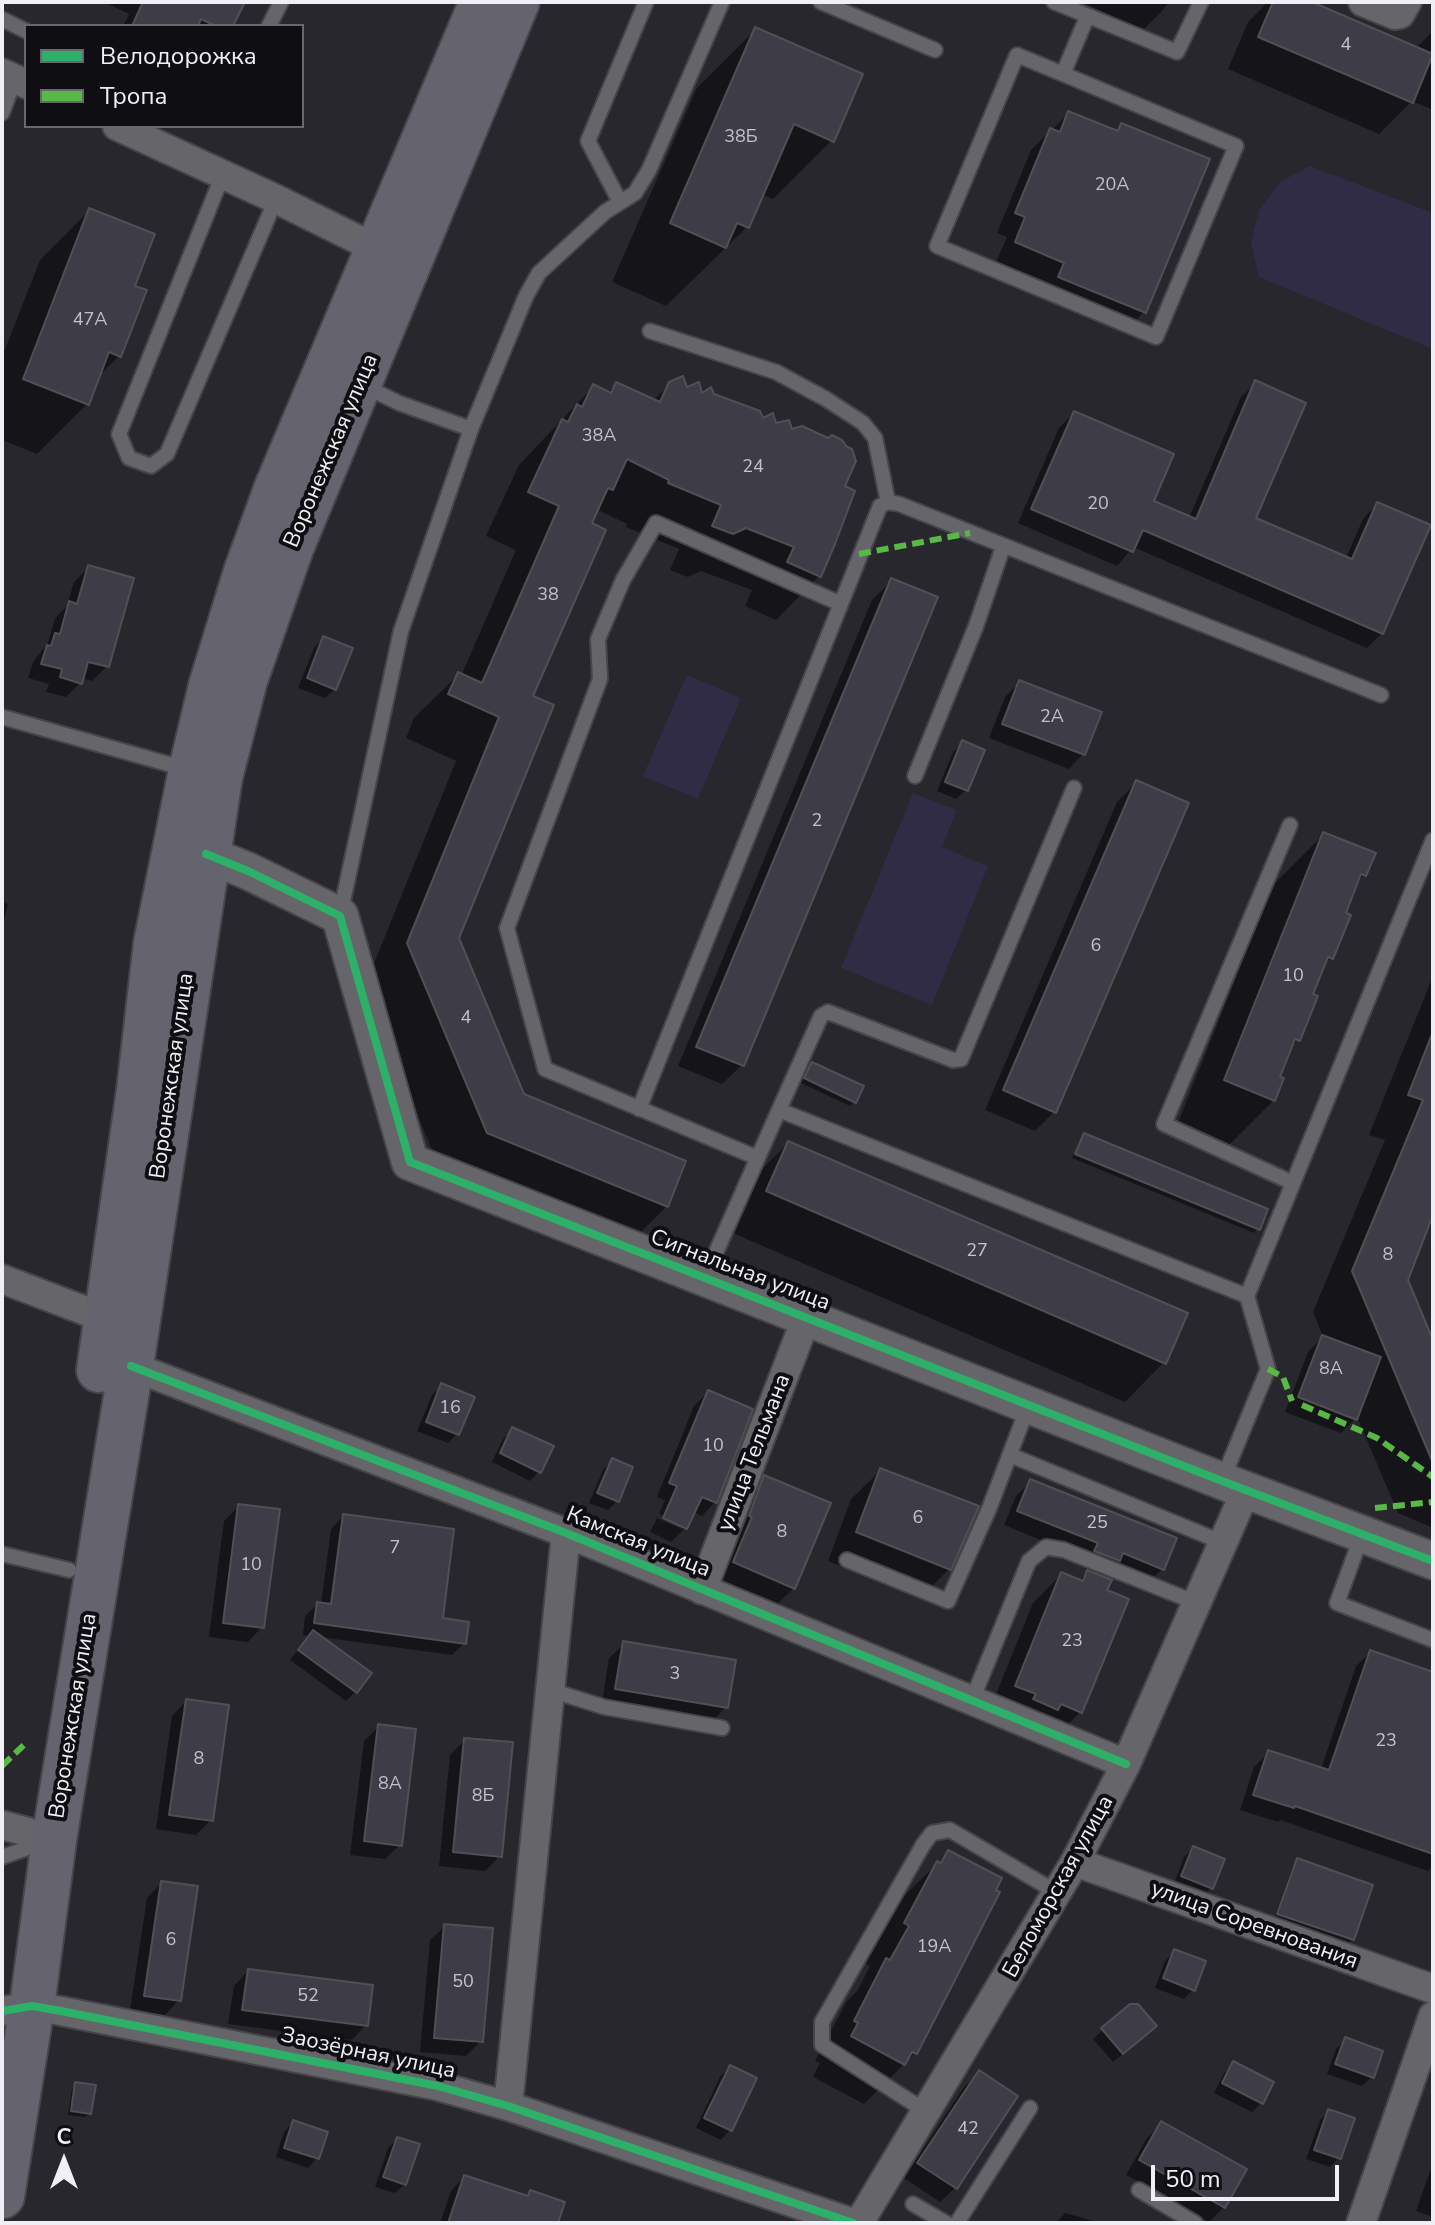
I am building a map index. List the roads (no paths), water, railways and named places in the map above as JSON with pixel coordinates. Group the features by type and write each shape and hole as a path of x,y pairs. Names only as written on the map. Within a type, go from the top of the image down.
{"main road":[{"name":"Воронежская улица","path":"10,2011 56,1824 131,1366 206,854 205,773 211,686 246,572 297,437 482,2"},
{"name":"Воронежская улица","path":"2,2196 14,1841 69,1570 139,1090 156,943 205,773 245,680 291,548 517,2"}],"street":[{"path":"1363,2 1395,15 1400,14 1407,2"},
{"path":"121,128 377,249"},
{"path":"206,854 340,916"},
{"name":"Сигнальная улица","path":"340,916 410,1162 1234,1486 1433,1561"},
{"path":"2,1279 107,1319"},
{"name":"улица Тельмана","path":"702,1590 807,1316"},
{"name":"Камская улица","path":"131,1366 566,1533 1126,1764"},
{"name":"Беломорская улица","path":"859,2223 1058,1893 1126,1764 1224,1543 1234,1486"},
{"path":"508,2106 566,1533"},
{"name":"улица Соревнования","path":"1075,1862 1433,1989"},
{"name":"Заозёрная улица","path":"10,2011 354,2068 438,2086 508,2106 853,2223"},
{"path":"1361,2223 1433,2016"}],"lane":[{"path":"270,24 281,2"},
{"path":"620,202 588,141 646,2"},
{"path":"340,916 401,631 471,429 526,296 539,273 605,212 635,193 649,170 722,2"},
{"path":"821,2 935,50"},
{"path":"1054,2 1177,52 1201,2"},
{"path":"1063,74 1087,17"},
{"path":"2,19 24,30"},
{"path":"1017,55 1063,74 1236,146 1156,337 937,246 1017,55"},
{"path":"2,113 14,79"},
{"path":"223,174 119,434 129,458 151,466 167,454 276,199"},
{"path":"650,331 776,372 863,423 875,438 888,502"},
{"path":"360,384 399,403 471,429"},
{"path":"639,1109 880,506 888,502 899,504 1381,695"},
{"path":"758,1158 545,1069 507,928 600,679 598,639 623,580 656,523 839,603"},
{"path":"915,776 976,626 1003,547"},
{"path":"2,717 144,759 205,773"},
{"path":"705,1277 821,1016 828,1012 953,1060 961,1059 1074,788"},
{"path":"1290,825 1164,1124 1293,1183"},
{"path":"1234,1486 1268,1369 1247,1296 1433,840"},
{"path":"779,1110 1247,1296"},
{"path":"847,1560 948,1601 989,1509 1029,1403"},
{"path":"1010,1455 1224,1543"},
{"path":"1362,1534 1337,1603 1433,1640"},
{"path":"972,1700 1029,1561 1046,1547 1064,1550 1197,1603"},
{"path":"2,1554 69,1570"},
{"path":"550,1690 604,1707 722,1728"},
{"path":"927,2112 822,2045 822,2022 923,1845 932,1833 950,1830 1058,1893"},
{"path":"957,2223 1030,2108"},
{"path":"1139,2190 1177,2218 1195,2223"},
{"path":"913,2204 946,2223"}]}
